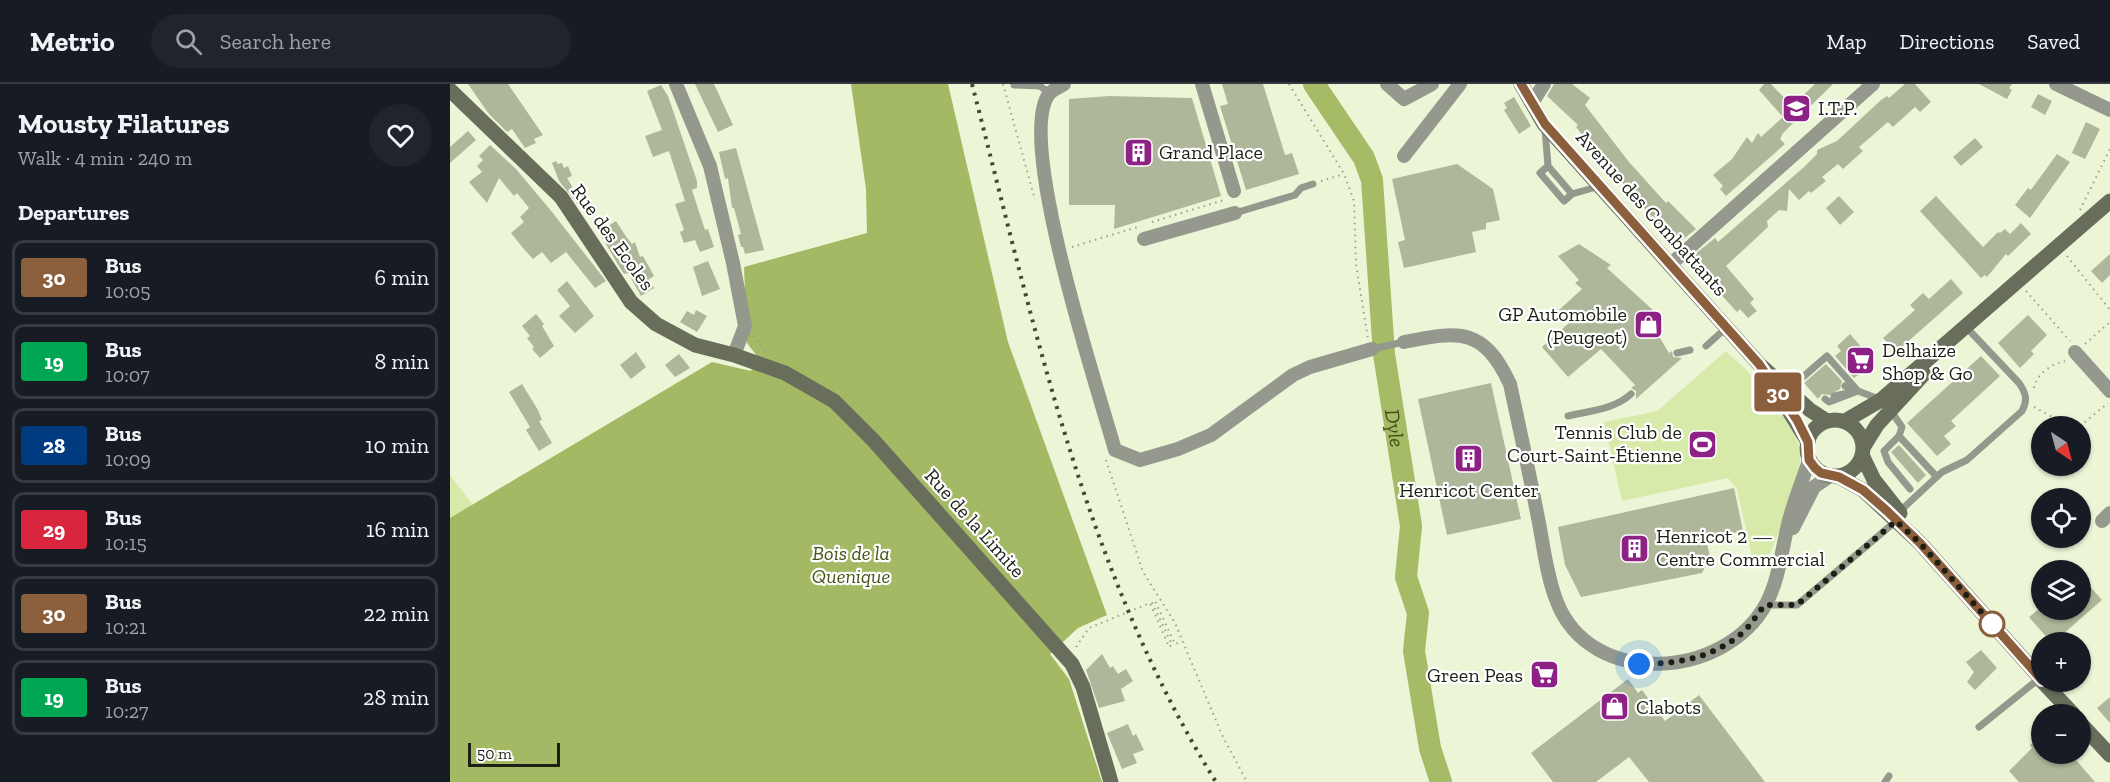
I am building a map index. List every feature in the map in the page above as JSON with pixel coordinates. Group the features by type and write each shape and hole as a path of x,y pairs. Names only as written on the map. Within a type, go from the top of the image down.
{"main road":[{"name":"Avenue des Combattants","path":"1521,84 1545,124 1726,328 1759,364 1827,421"},
{"name":"Rue des Ecoles","path":"450,90 561,197 632,302 656,324 695,345 734,355"},
{"path":"1834,476 1854,470 1886,406 1967,328 2110,201"},
{"name":"Rue de la Limite","path":"734,355 785,373 834,401 874,441 1068,660 1083,687 1111,782"},
{"name":"Avenue des Combattants","path":"1759,364 1797,420 1808,442"},
{"path":"1886,406 1845,421 1827,421 1812,431 1808,442 1809,460 1821,473 1834,476 1863,490 1898,516"},
{"path":"1845,421 1860,434 1863,451 1874,480 1898,516 2031,669"},
{"path":"2052,692 2064,704"},
{"path":"2091,735 2110,755"}],"street":[{"path":"676,84 710,166 733,263 745,326 734,355"},
{"path":"1064,84 1049,93 1041,115 1042,162 1047,200 1059,251 1115,450 1140,460 1178,449 1211,435 1293,375 1310,367 1371,350"},
{"path":"1202,84 1234,191"},
{"path":"1387,84 1404,99 1432,84"},
{"path":"1404,156 1460,84"},
{"path":"1532,103 1544,84"},
{"path":"1671,264 1872,84"},
{"path":"2056,84 2110,110"},
{"path":"1144,239 1235,213"},
{"path":"1404,342 1448,333 1479,341 1500,363 1510,384 1527,436 1548,571 1557,604 1570,624 1587,642 1616,658 1639,664 1668,664 1694,660 1741,634 1765,605 1776,578 1781,551 1809,460"},
{"path":"2077,351 2110,391"},
{"path":"1781,551 1814,487 1834,476"}],"lane":[{"path":"1014,85 1040,86 1049,93"},
{"path":"1545,124 1548,166 1572,194 1599,186"},
{"path":"1235,213 1295,195 1300,188 1313,184"},
{"path":"1706,346 1726,328"},
{"path":"1765,605 1797,605 1898,516 1936,477 1967,459 2026,404 2026,392 1967,328"},
{"path":"1371,350 1404,342"},
{"path":"1677,353 1690,350"},
{"path":"1788,390 1814,371 1827,356 1858,391"},
{"path":"1845,386 1886,406 1902,427 1899,436 1884,451 1888,462 1907,485 1912,476"},
{"path":"1836,394 1858,391"},
{"path":"1825,399 1828,402 1858,391"},
{"path":"1568,416 1623,402 1631,394"},
{"path":"1899,436 1905,448 1936,477"},
{"path":"1888,462 1894,457"},
{"path":"1894,470 1901,464"},
{"path":"1979,727 2031,688"}],"path":[{"path":"1289,84 1344,174 1354,201 1356,264 1371,350"},
{"path":"2084,225 2079,208 2110,149"},
{"path":"1313,184 1344,174"},
{"path":"2059,246 2070,263 2110,310"},
{"path":"2018,282 2077,351"},
{"path":"2033,391 2035,380 2055,362 2063,362 2110,322"},
{"path":"745,326 785,373"},
{"path":"2091,417 2110,401"},
{"path":"2031,406 2050,416"},
{"path":"1068,660 1089,628 1150,603 1169,646 1172,645 1152,602 1155,601 1174,644 1182,641"}],"green space":[{"name":"Bois de la Quenique","path":"851,84 948,84 1008,342 1107,615 1078,628 1050,654 1069,679 1102,782 450,782 450,518 712,362 751,371 757,356 747,343 744,267 867,233 866,189"},
{"name":"Tennis Club de Court-Saint-Étienne","path":"1726,351 1772,399 1783,413 1798,442 1800,456 1797,481 1790,506 1770,554 1752,557 1737,489 1728,478 1622,501 1604,422 1657,411"},
{"path":"450,475 473,505 450,518"}],"building":[{"path":"468,84 508,84 543,135 534,139 536,143 525,148 512,129 507,132 489,114"},
{"path":"695,84 714,84 733,125 718,132"},
{"path":"1222,84 1263,84 1285,155 1292,153 1299,174 1246,190 1220,106 1228,104"},
{"path":"1554,84 1572,84 1590,98 1585,105 1629,162 1666,203 1668,201 1696,229 1676,245 1596,152 1576,127 1578,125 1547,96"},
{"path":"1764,84 1771,84 1792,106 1815,84 1833,84 1783,133 1780,139 1785,144 1726,196 1720,189 1723,186 1713,175 1732,159 1747,137 1752,143 1758,133 1761,137 1783,117 1759,90"},
{"path":"1905,84 1915,84 1931,102 1920,112 1915,107 1893,127 1888,122 1859,147 1863,151 1843,169 1838,164 1822,177 1826,181 1811,193 1809,191 1799,200 1789,189 1787,211 1779,210 1767,221 1768,227 1726,266 1754,299 1750,303 1757,311 1748,318 1740,309 1737,312 1690,261 1694,255 1715,238 1718,242 1804,167 1817,154 1817,150 1837,141 1881,100 1887,96 1889,98"},
{"path":"1979,84 2012,84 2009,88 2012,90 2007,99"},
{"path":"661,85 668,96 697,181 697,188 692,190 705,230 708,229 714,247 700,252 695,240 684,243 680,232 684,230 675,204 685,201 669,151 653,157 645,136 662,130 647,91"},
{"path":"2038,94 2052,101 2045,115 2031,107"},
{"name":"Grand Place","path":"1109,96 1192,98 1221,196 1114,229 1115,205 1069,205 1069,99"},
{"path":"1514,97 1531,126 1519,134 1504,110 1507,108 1504,103"},
{"path":"2086,122 2100,129 2085,159 2072,153"},
{"path":"468,131 476,140 450,163 450,147"},
{"path":"1975,138 1983,147 1961,166 1953,157"},
{"path":"490,145 516,169 606,281 595,288 566,252 551,263 542,252 533,259 523,248 511,233 524,222 520,217 529,208 517,193 514,196 499,178 487,203 469,182 482,172 477,166 483,160 479,156"},
{"path":"736,148 764,250 745,254 738,235 741,234 734,208 732,208 728,178 725,179 719,152"},
{"path":"2057,154 2070,162 2030,218 2015,205 2028,188 2031,190"},
{"path":"556,161 558,164 562,163 564,168 568,166 572,176 567,178 583,205 580,207 559,181 552,163"},
{"path":"1457,164 1493,189 1500,220 1486,223 1486,229 1472,232 1476,252 1404,268 1398,242 1405,240 1392,179"},
{"path":"1839,196 1854,212 1840,225 1826,208"},
{"path":"1936,196 1983,247 1998,232 2005,229 2010,234 2021,223 2031,234 2008,256 2006,254 1987,277 1985,275 1981,278 1920,211"},
{"path":"616,221 632,244 635,242 640,257 643,256 654,276 649,279 654,288 641,296 628,273 624,274 599,232"},
{"path":"1579,244 1611,265 1607,268 1655,312 1648,318 1669,353 1672,351 1673,357 1682,358 1636,399 1636,391 1631,388 1635,385 1601,349 1568,377 1542,347 1570,322 1559,310 1582,289 1575,283 1579,280 1558,256"},
{"path":"2110,254 2110,275 2102,283 2091,271"},
{"path":"708,261 720,289 702,296 693,267"},
{"path":"1951,279 1963,293 1896,352 1883,338 1915,310 1910,305 1923,293 1929,299"},
{"path":"567,281 594,316 575,333 559,316 570,306 557,290"},
{"path":"696,310 707,316 697,332 680,322 687,311 694,315"},
{"path":"536,314 544,324 542,326 554,346 540,358 532,349 534,347 527,338 530,336 522,326"},
{"path":"2028,315 2047,335 2031,351 2034,354 2020,368 1998,343"},
{"path":"1850,334 1875,363 1854,378 1835,356 1841,351 1837,346"},
{"path":"636,352 646,367 631,379 620,365"},
{"path":"679,354 690,368 675,377 665,365"},
{"path":"1981,356 2000,376 1951,421 1956,426 1944,436 1951,444 1937,456 1907,423"},
{"path":"1826,364 1842,381 1840,389 1829,395 1822,394 1818,399 1804,383"},
{"name":"Henricot Center","path":"1491,383 1521,519 1447,535 1418,399"},
{"path":"522,384 538,410 542,420 539,421 552,443 539,451 526,430 530,427 509,392"},
{"path":"1899,445 1926,475 1918,483 1891,452"},
{"name":"Henricot 2 — Centre Commercial","path":"1734,488 1743,531 1706,539 1710,557 1702,573 1581,597 1565,565 1558,527"},
{"path":"2091,588 2102,600 2091,610"},
{"path":"2032,620 2079,620 2065,632 2042,632"},
{"path":"1981,650 1997,668 1975,690 1967,682 1974,672 1966,662"},
{"path":"1102,654 1110,668 1113,666 1118,674 1126,669 1133,681 1121,689 1125,701 1099,708 1086,670"},
{"path":"1628,679 1638,693 1642,690 1665,721 1699,695 1765,782 1649,782 1629,757 1596,782 1553,782 1531,753"},
{"path":"2110,697 2110,723 2097,708"},
{"path":"1128,724 1133,736 1136,734 1144,750 1133,754 1137,763 1122,769 1107,733"},
{"path":"2031,749 2031,764 2079,764 2095,782 2019,782 2009,771"}],"waterway":[{"name":"Dyle","path":"1314,84 1364,158 1372,180 1384,354 1411,526 1406,577 1418,613 1414,651 1430,748 1441,782"}],"railway":[{"path":"972,84 1042,354 1097,531 1131,617 1170,701 1216,782"}],"bus line":[{"name":"30","path":"1521,84 1545,124 1759,364 1797,420 1808,442 1806,451 1809,460 1815,468 1821,473 1839,477 1863,490 1887,511 1920,543 2031,668"}],"place":[{"name":"I.T.P.","path":"1797,108"},
{"name":"Grand Place","path":"1138,152"},
{"name":"GP Automobile (Peugeot)","path":"1648,325"},
{"name":"Delhaize Shop & Go","path":"1861,361"},
{"name":"Tennis Club de Court-Saint-Étienne","path":"1703,444"},
{"name":"Henricot Center","path":"1469,459"},
{"name":"Henricot 2 — Centre Commercial","path":"1635,548"},
{"name":"Green Peas","path":"1544,675"},
{"name":"Clabots","path":"1615,707"}],"route":[{"path":"1639,664 1668,664 1694,660 1741,634 1765,605 1797,605 1896,521 1920,543 1992,624"}]}
